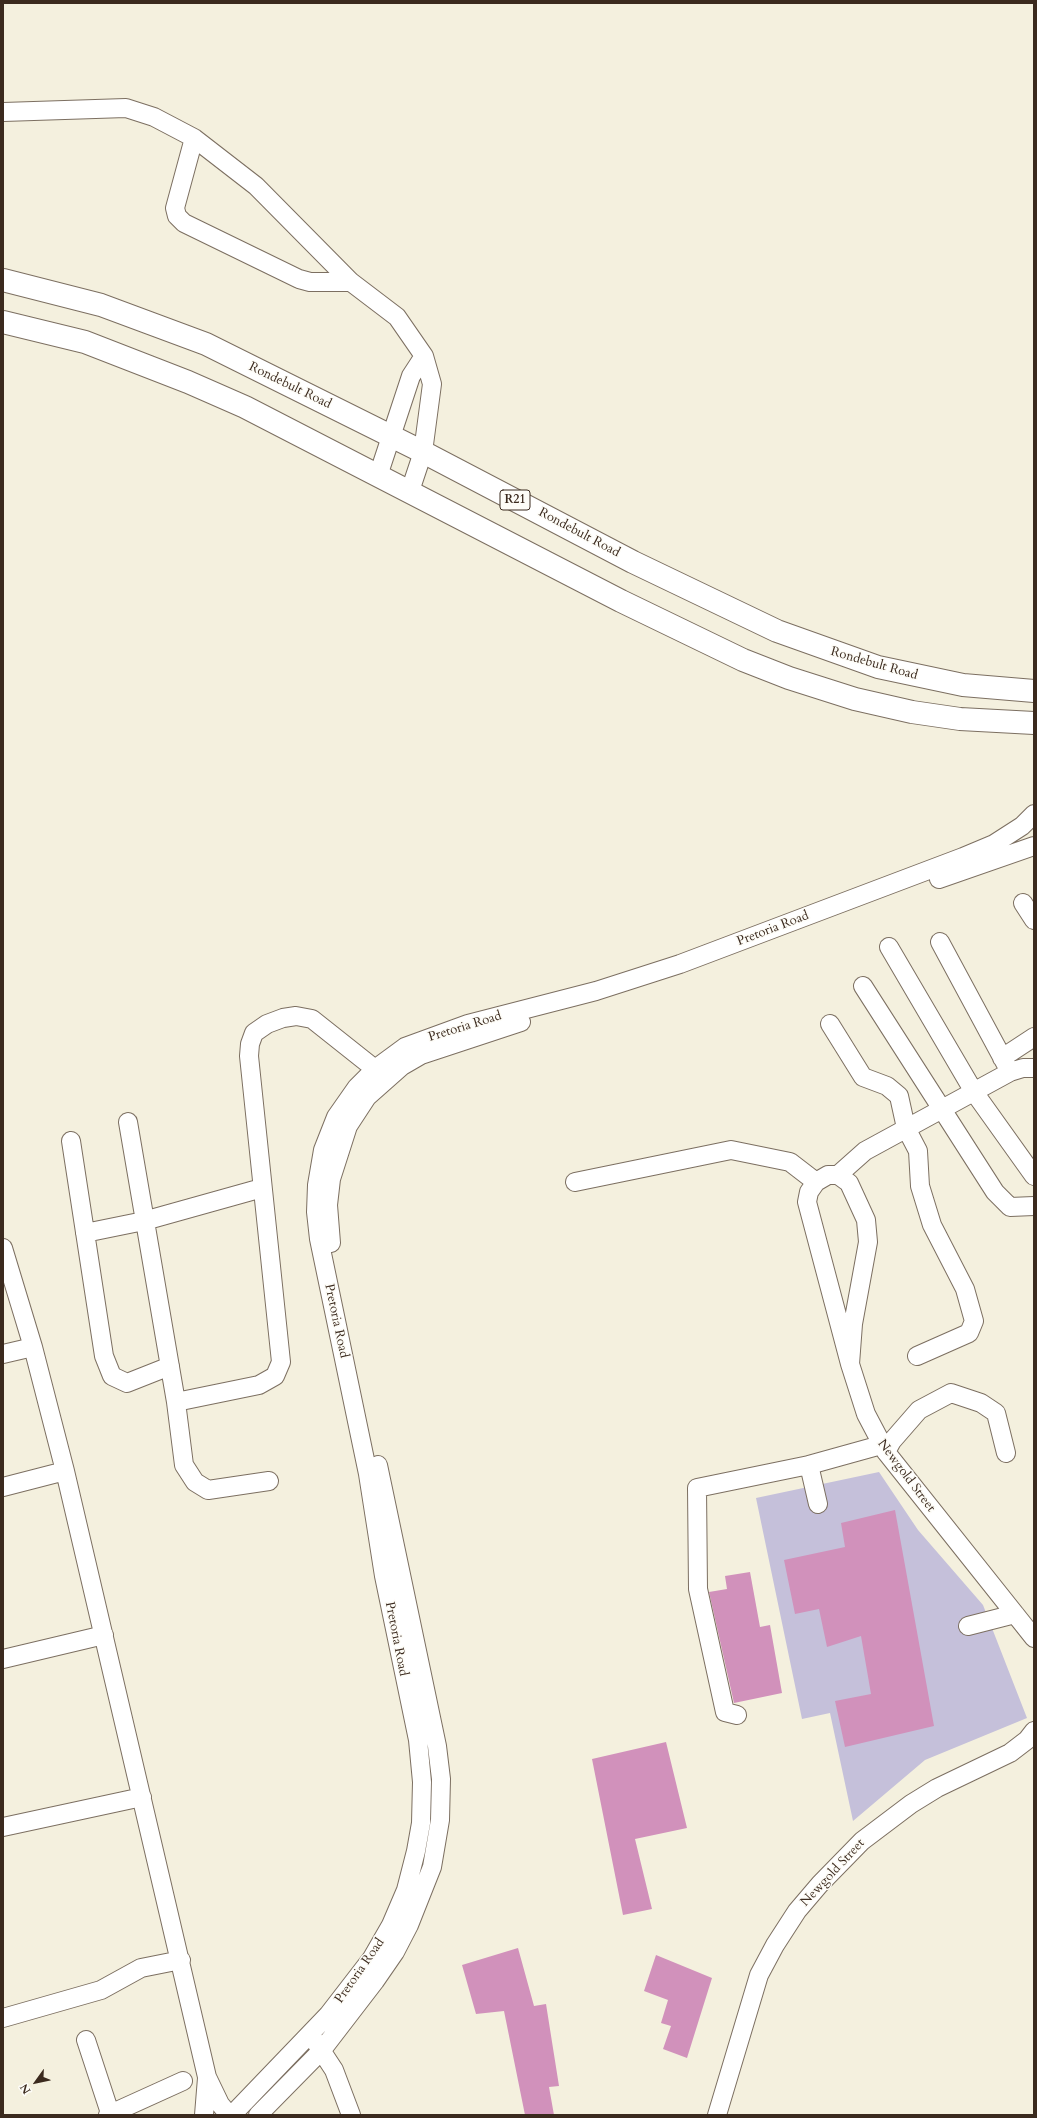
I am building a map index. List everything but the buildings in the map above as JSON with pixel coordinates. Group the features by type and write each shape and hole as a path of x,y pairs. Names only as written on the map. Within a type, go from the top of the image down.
{"main road":[{"name":"Rondebult Road","path":"3,280 101,305 206,344 423,452 634,562 777,631 878,667 963,685 1034,691"},
{"path":"3,322 85,342 188,382 245,407 621,601 743,660 789,678 855,699 912,712 1003,722 1034,723"}],"street":[{"path":"3,112 126,108 154,117 194,138 256,186 351,282 397,318 424,356 432,384 423,452 410,491"},
{"path":"194,138 175,208 177,216 184,223 299,279 310,282 351,282"},
{"path":"378,476 411,376 424,356"},
{"path":"933,875 994,844 1022,826 1034,814"},
{"path":"933,875 1034,846"},
{"name":"Pretoria Road","path":"232,2115 310,2034 350,1988 372,1958 391,1925 406,1890 416,1851 420,1823 422,1782 418,1740 384,1576 368,1474 319,1239 316,1185 323,1150 336,1117 362,1092 421,1055 518,1023 645,986 764,938 933,875"},
{"path":"1023,903 1034,920"},
{"name":"Pretoria Road","path":"258,2115 322,2050 344,2023 395,1952 421,1898 432,1867 440,1820 441,1779 426,1692 334,1258 330,1232 328,1205 331,1179 338,1152 362,1092 375,1069 405,1047 434,1035 468,1024 636,979 764,938"},
{"path":"940,942 1006,1065"},
{"path":"889,947 974,1092 1034,1176"},
{"path":"863,986 995,1192 1010,1207 1034,1206"},
{"path":"176,1402 259,1385 275,1376 281,1362 249,1056 250,1044 254,1033 267,1024 283,1018 296,1016 312,1019 375,1069"},
{"path":"830,1024 863,1077 887,1086 900,1096 906,1128 918,1151 920,1186 932,1225 965,1289 974,1321 969,1333 917,1356"},
{"path":"838,1175 865,1151 974,1092 1006,1065 1034,1037"},
{"path":"1006,1065 1034,1068"},
{"path":"128,1122 176,1402 184,1465 195,1482 208,1490 269,1481"},
{"path":"71,1140 104,1356 112,1376 127,1383 170,1366"},
{"path":"575,1182 731,1150 790,1162 816,1182 828,1175 838,1175 849,1184 859,1202 866,1220 868,1242 853,1324 850,1364"},
{"name":"Newgold Street","path":"816,1182 809,1192 807,1202 809,1217 850,1364 866,1414 884,1448 1034,1638"},
{"path":"85,1233 144,1221 262,1188"},
{"path":"3,1248 34,1347 65,1472 181,1960 207,2077 220,2104 229,2115"},
{"path":"3,1354 34,1347"},
{"path":"737,1715 725,1712 698,1589 697,1488 884,1448 920,1410 951,1393 981,1403 996,1413 1006,1453"},
{"path":"809,1465 818,1504"},
{"path":"3,1487 65,1472"},
{"path":"968,1626 1015,1614"},
{"path":"3,1659 104,1635"},
{"name":"Newgold Street","path":"717,2115 759,1974 775,1944 797,1911 820,1884 862,1841 910,1804 937,1788 1010,1753 1028,1740 1034,1731"},
{"path":"420,1765 439,1762"},
{"path":"3,1827 142,1797"},
{"path":"3,2018 101,1990 141,1968 181,1960"},
{"path":"310,2034 334,2070 351,2115"},
{"path":"86,2040 109,2114 184,2081"},
{"path":"204,2115 207,2077"}],"shaded area":[{"path":"879,1472 918,1530 983,1605 1027,1718 925,1760 853,1821 830,1713 802,1719 756,1498"}]}
